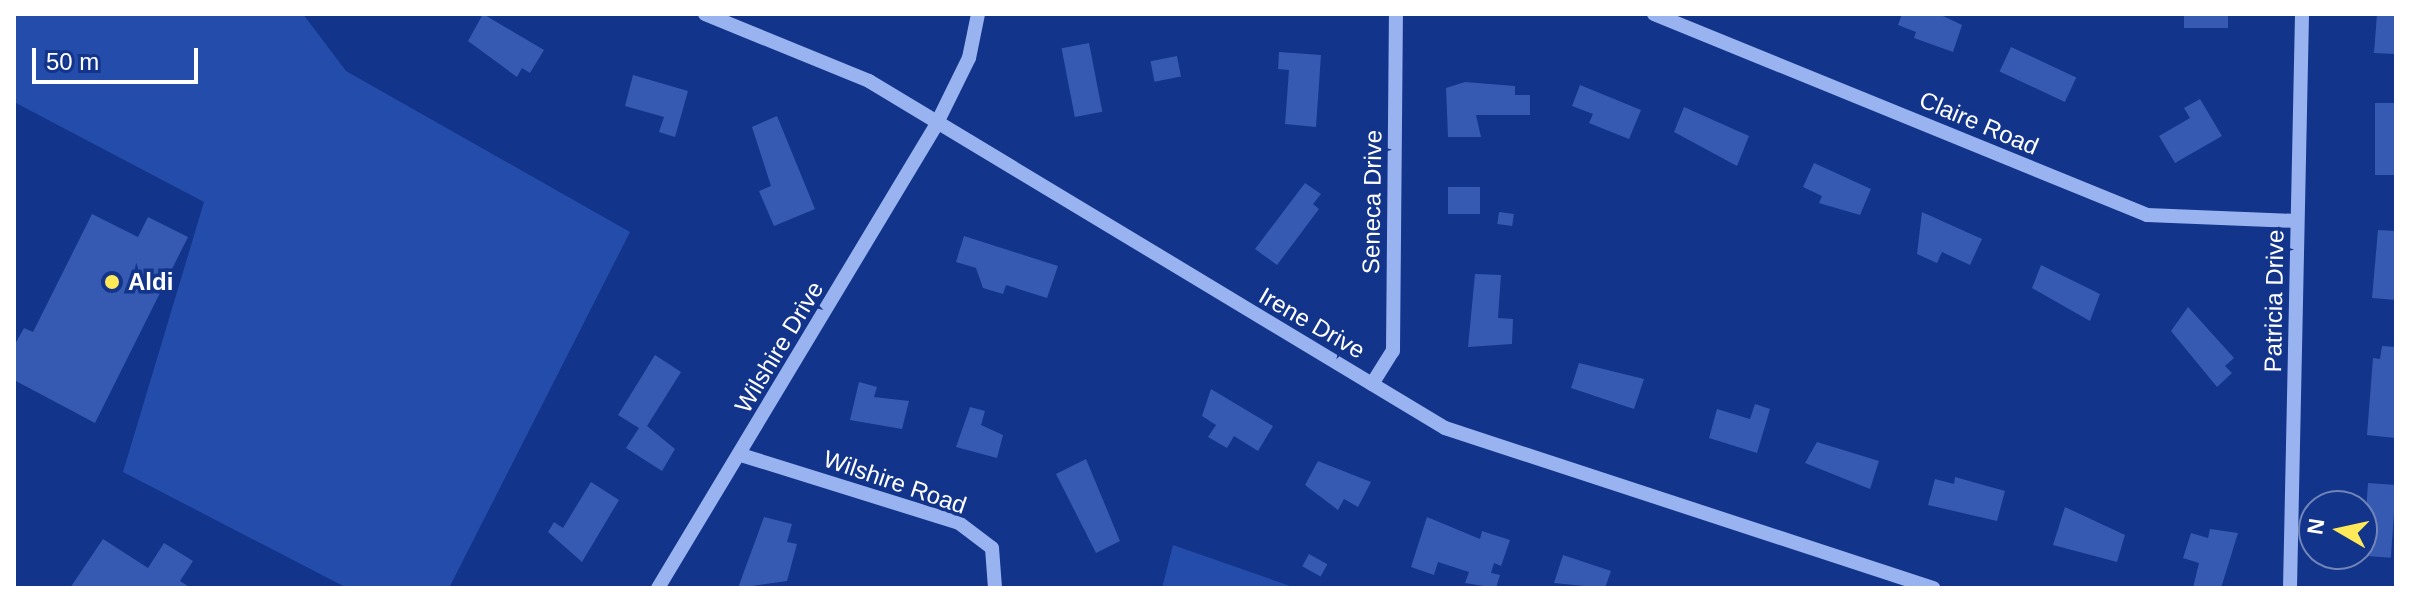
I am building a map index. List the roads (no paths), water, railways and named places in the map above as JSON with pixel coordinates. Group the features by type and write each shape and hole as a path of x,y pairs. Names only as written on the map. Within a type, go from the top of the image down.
{"street":[{"name":"Irene Drive","path":"705,14 869,81 935,127 1445,428 1933,588"},
{"name":"Wilshire Drive","path":"658,588 741,455 935,127 969,58 978,14"},
{"name":"Seneca Drive","path":"1372,384 1393,351 1396,14"},
{"name":"Claire Road","path":"1654,14 2147,215 2297,221"},
{"name":"Patricia Drive","path":"2290,588 2302,14"},
{"name":"Wilshire Road","path":"741,455 959,523 992,548 995,588"}],"place":[{"name":"Aldi","path":"112,282"}]}
